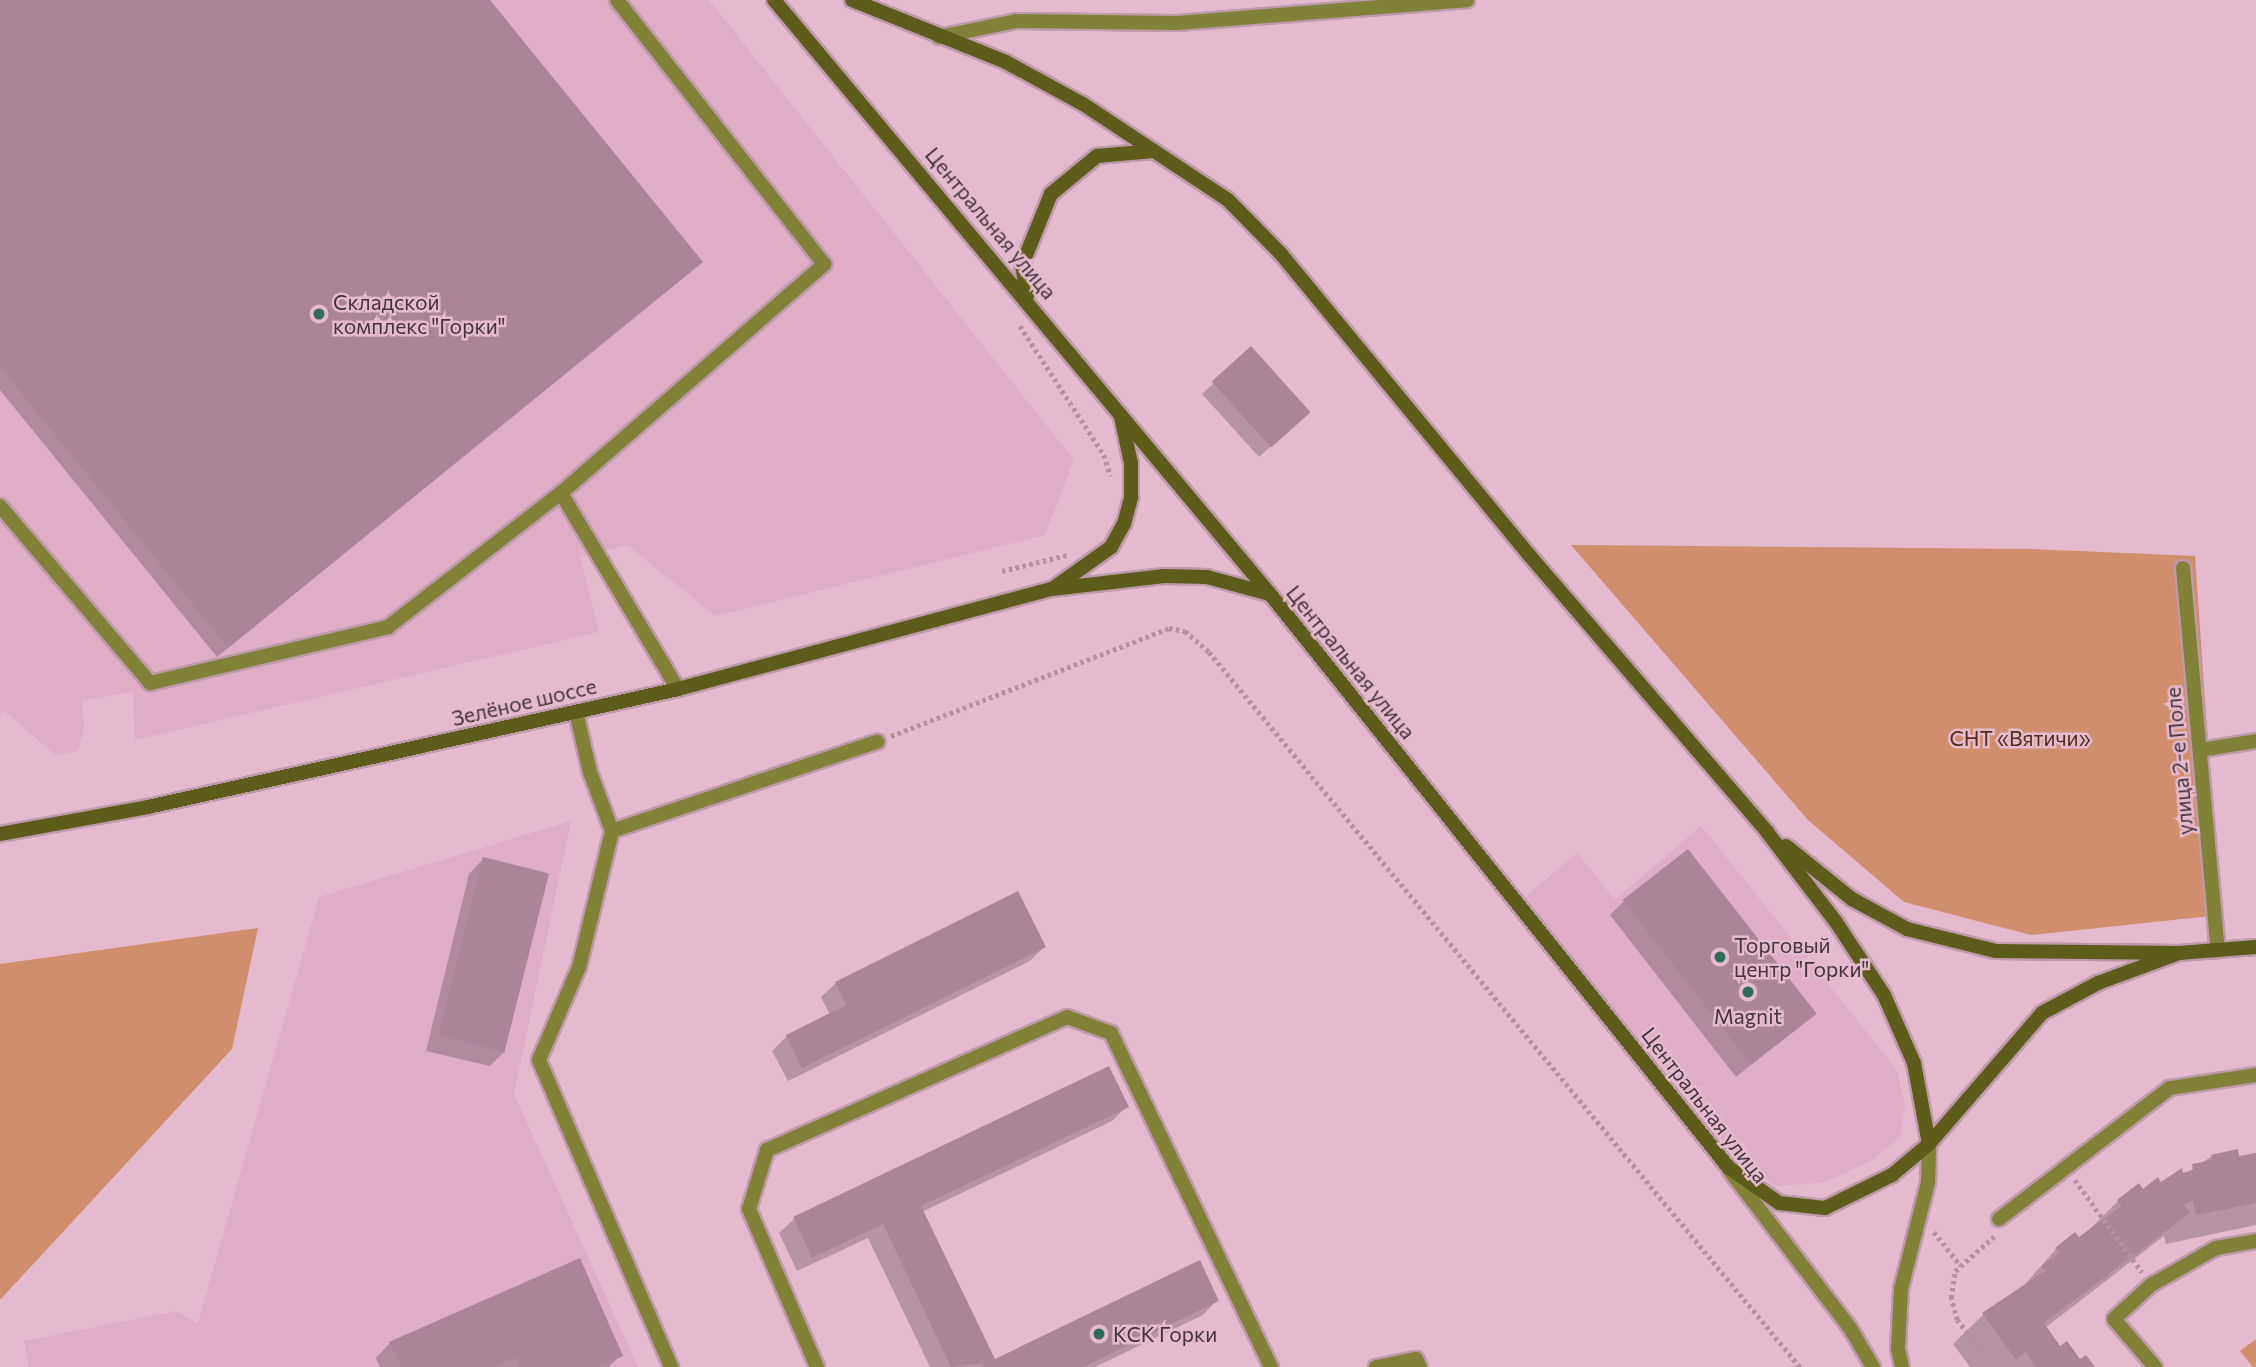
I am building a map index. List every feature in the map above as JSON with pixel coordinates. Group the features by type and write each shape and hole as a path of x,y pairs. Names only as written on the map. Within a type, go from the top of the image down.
{"main road":[{"name":"Центральная улица","path":"774,0 1027,298 1270,594 1728,1167"},
{"path":"852,0 1004,61 1154,151 1228,200 1281,254 1530,556 1768,832 1836,922 1884,995 1913,1063 1929,1144"},
{"path":"1027,298 1022,265 1051,194 1097,156 1154,151"},
{"path":"1052,589 1111,547 1124,524 1131,497 1130,463 1120,412"},
{"path":"1052,589 1164,576 1208,577 1270,594"},
{"name":"Зелёное шоссе","path":"0,834 148,807 678,689 1052,589"},
{"path":"1768,832 1852,899 1907,929 1996,951 2179,953 2256,947"},
{"path":"1728,1167 1779,1203 1825,1208 1892,1175 1929,1144 2042,1013 2098,983 2179,953"}],"street":[{"path":"0,506 150,683 388,627 561,493 824,264 617,0"},
{"path":"939,37 1016,21 1177,23 1467,0"},
{"path":"561,493 678,689"},
{"name":"улица 2-е Поле","path":"2183,568 2218,950"},
{"path":"576,712 590,772 612,831 579,967 539,1059 671,1367"},
{"path":"2200,750 2256,741"},
{"path":"612,831 877,742"},
{"path":"817,1367 749,1209 767,1150 1067,1017 1111,1032 1271,1367"},
{"path":"1999,1219 2170,1088 2256,1075"},
{"path":"1902,1367 1898,1348 1901,1289 1928,1182 1929,1144"},
{"name":"Центральная улица","path":"1728,1167 1850,1328 1873,1367"},
{"path":"2155,1367 2114,1319 2151,1285 2216,1248 2256,1241"},
{"path":"1376,1367 1416,1359 1420,1367"}],"path":[{"path":"1014,316 1104,455 1113,479"},
{"path":"1002,571 1077,551"},
{"path":"877,742 1169,628 1185,631 1209,652 1800,1367"},
{"path":"2066,1168 2151,1285"},
{"path":"1993,1367 1957,1320 1951,1298 1955,1271 2004,1228 1999,1219"}],"shaded area":[{"path":"0,0 709,0 1074,460 1045,535 716,616 627,545 580,557 599,632 135,740 133,692 82,701 84,729 78,751 55,755 5,711 0,715"},
{"path":"571,821 514,1094 638,1367 29,1367 24,1341 176,1311 198,1323 319,897"},
{"path":"1701,826 1897,1070 1905,1105 1900,1137 1874,1159 1823,1183 1776,1186 1737,1159 1524,898 1577,853 1615,900"}],"green space":[{"name":"СНТ «Вятичи»","path":"1571,545 2032,549 2195,556 2220,915 2031,935 1904,902 1808,820"},
{"path":"258,928 232,1049 0,1300 0,964"},
{"path":"2256,1339 2256,1367 2253,1367 2240,1351"}],"building":[{"name":"Складской комплекс \"Горки\"","path":"0,0 490,0 703,262 228,648 0,367"},
{"path":"1251,346 1311,412 1271,448 1212,381"},
{"name":"Торговый центр \"Горки\"","path":"1688,849 1817,1014 1751,1065 1623,900"},
{"path":"483,857 549,873 504,1052 438,1036"},
{"path":"1018,891 1046,947 802,1068 786,1035 846,1005 835,982"},
{"path":"1109,1066 1129,1107 921,1206 995,1359 1200,1260 1219,1301 1083,1367 980,1367 986,1363 951,1367 883,1224 812,1258 793,1217"},
{"path":"2238,1149 2239,1156 2256,1153 2256,1203 2196,1215 2193,1201 2184,1205 2190,1213 2044,1323 2060,1346 2067,1341 2080,1359 2086,1355 2095,1367 2035,1367 2026,1352 2016,1360 1982,1313 2045,1271 2041,1266 2059,1253 2055,1248 2075,1232 2079,1237 2121,1206 2117,1200 2139,1183 2143,1189 2158,1177 2161,1182 2182,1168 2183,1173 2193,1170 2192,1164 2213,1160 2211,1155"},
{"path":"580,1258 623,1356 597,1367 520,1367 516,1357 494,1367 401,1367 389,1342"}],"place":[{"name":"Складской комплекс \"Горки\"","path":"319,314"},
{"name":"Торговый центр \"Горки\"","path":"1720,957"},
{"name":"Magnit","path":"1748,992"},
{"name":"КСК Горки","path":"1099,1334"}]}
